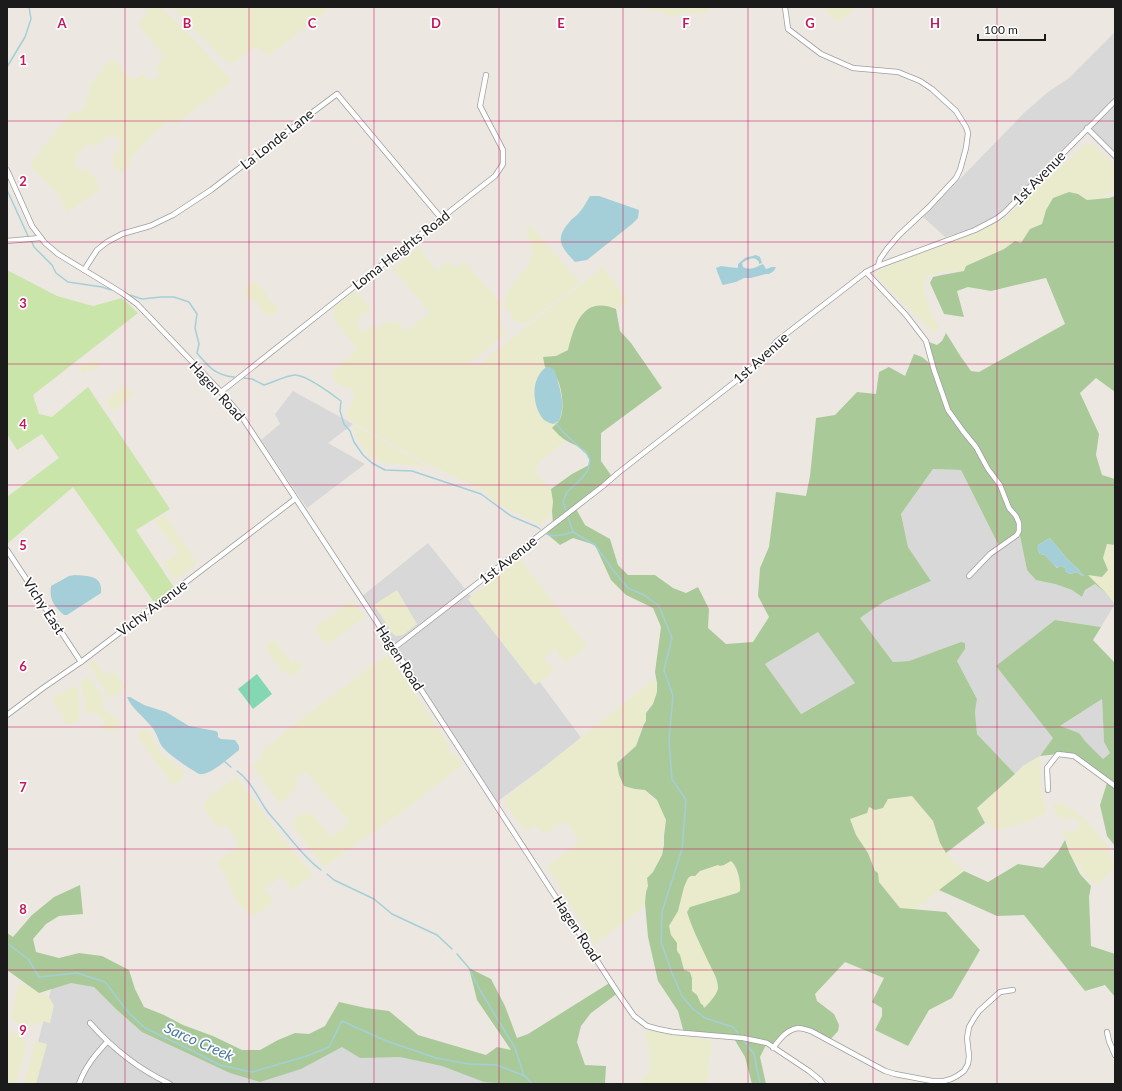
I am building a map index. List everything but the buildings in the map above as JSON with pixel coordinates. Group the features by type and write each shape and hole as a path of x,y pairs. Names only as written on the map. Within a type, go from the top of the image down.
{"street":[{"path":"785,7 788,29 821,54 853,68 898,72 920,81 932,89 956,111 966,127 968,133 966,148 960,170 956,178 929,207 896,238 880,259 878,266"},
{"name":"Loma Heights Road","path":"221,392 495,176 502,164 503,150 480,106 486,75"},
{"name":"La Londe Lane","path":"84,270 97,250 107,242 122,234 150,226 172,215 212,190 337,94 441,218"},
{"name":"1st Avenue","path":"394,648 759,363 777,341 866,272 878,266 975,230 1004,213 1115,101"},
{"path":"1087,128 1115,156"},
{"name":"Hagen Road","path":"7,170 32,226 40,238 58,254 122,293 137,304 221,392 242,417 634,1016 645,1025 658,1029 673,1032 743,1038 767,1043 809,1071 824,1084"},
{"path":"7,242 40,238"},
{"path":"866,272 906,315 926,342 948,410 976,447 988,469 997,480 1002,489 1008,508 1016,516 1019,523 1019,531 1017,535 990,554 969,576"},
{"name":"Vichy Avenue","path":"7,716 42,688 81,662 295,499"},
{"name":"Vichy East","path":"7,550 81,662"},
{"path":"1048,790 1047,768 1058,754 1074,756 1115,786"},
{"path":"773,1048 783,1036 799,1028 811,1031 885,1071 932,1081 944,1081 951,1079 964,1071 968,1064 969,1056 967,1038 969,1027 979,1011 1000,992 1013,990"},
{"path":"90,1023 118,1052 141,1069 170,1084"},
{"path":"1107,1032 1115,1055"},
{"path":"79,1084 90,1062 107,1042"}],"shaded area":[{"path":"1115,32 1115,161 1083,129 1009,205 996,216 971,229 945,237 923,217 1024,113 1048,92 1069,78"},
{"path":"293,391 353,424 328,443 365,464 307,508 261,440 280,424 275,414"},
{"path":"933,469 961,470 999,546 1019,531 1027,570 1055,584 1072,590 1082,597 1085,590 1095,584 1107,594 1115,604 1101,627 1055,620 1054,738 1040,756 1023,766 1015,774 977,734 975,712 977,699 957,661 965,649 961,642 909,661 893,662 860,618 885,601 931,581 908,547 901,514"},
{"path":"428,543 539,681 582,739 497,802 361,597"},
{"path":"818,631 856,683 800,714 765,664"},
{"path":"1102,699 1104,742 1110,753 1103,759 1079,733 1059,727"},
{"path":"75,960 145,1018 236,1064 369,1021 546,1084 28,1084 55,973"}],"green space":[{"path":"150,7 161,7 232,81 176,124 169,120 147,140 130,159 129,166 120,173 113,164 113,157 122,143 112,134 94,148 88,143 77,154 76,168 89,171 95,178 99,191 66,212 58,193 34,171 32,162 44,145 74,110 78,113 86,105 85,99 89,95 88,91 90,86 111,58 131,78 135,79 143,74 151,81 159,76 157,66 164,57 138,25"},
{"path":"172,7 331,7 270,55 253,48 232,63 227,62"},
{"path":"645,7 710,7 706,13 668,16 665,12 653,11"},
{"path":"822,7 859,7 839,21 833,18"},
{"path":"1086,144 1093,144 1115,165 1115,191 1102,198 1087,200 1078,194 1069,192 1061,195 1053,199 1046,210 1042,224 1030,229 1020,243 1014,241 1004,249 966,266 964,271 942,272 925,277 925,295 939,328 934,332 875,275 889,264 993,225 1005,218"},
{"path":"1069,192 1078,194 1087,200 1115,196 1115,392 1096,378 1080,393 1099,434 1096,455 1102,475 1115,479 1115,545 1107,544 1103,558 1108,570 1102,577 1088,575 1107,594 1095,584 1085,590 1082,597 1072,590 1055,584 1036,580 1027,570 1019,531 999,546 961,470 933,469 901,514 908,547 931,581 885,601 860,618 893,662 909,661 961,642 965,643 965,649 957,661 977,699 975,712 977,734 1015,774 977,808 985,823 946,853 940,843 933,821 912,796 888,799 883,808 875,810 869,807 867,813 850,819 856,835 868,853 875,871 878,873 879,882 900,908 946,912 980,950 952,998 929,1010 908,1046 875,1030 882,1016 882,1008 872,1002 884,978 845,962 815,994 817,1001 834,1014 839,1025 838,1031 829,1041 799,1028 783,1036 773,1048 767,1043 760,1057 766,1084 752,1084 745,1057 733,1037 684,1033 678,1011 658,981 648,937 645,903 648,886 647,878 653,872 662,855 666,820 657,800 645,790 624,786 619,775 617,763 636,746 646,721 646,713 653,704 657,692 655,672 661,627 653,608 626,595 611,580 595,545 573,538 560,545 547,534 553,524 553,502 551,489 572,474 589,465 589,460 588,455 583,449 565,440 552,428 561,417 562,397 557,379 551,368 545,367 543,357 556,356 568,350 577,322 588,309 595,306 605,306 616,309 620,331 631,343 662,388 601,433 601,461 613,478 575,507 585,525 610,539 618,565 628,575 655,575 673,588 686,593 698,587 709,609 708,628 726,644 753,642 769,617 758,596 760,568 769,547 776,492 806,496 810,476 816,418 835,415 857,392 876,394 879,372 889,367 905,376 914,354 922,357 934,367 929,342 937,345 942,341 946,333 971,371 979,372 1065,324 1046,278 991,291 968,287 957,291 964,317 944,314 930,283 933,277 964,271 966,266 1004,249 1015,241 1021,243 1030,229 1042,224 1046,210 1053,198","holes":["1050,538 1068,560 1084,576 1077,572 1070,574 1061,566 1057,568 1045,555 1040,554 1038,545","818,632 855,683 801,714 765,664","731,861 736,867 740,883 740,891 690,907 687,912 696,936 718,984 716,993 704,1008 697,995 692,991 692,978 690,972 684,970 680,955 677,951 677,943 671,935 669,926 678,911 684,887 688,878 695,876 700,871 718,865 724,865"]},
{"path":"531,226 580,283 526,324 519,321 516,323 504,304 506,294 529,264 532,255 532,246 526,230"},
{"path":"419,247 437,271 448,261 455,269 464,261 502,304 500,312 501,322 502,328 506,334 471,362 475,367 603,267 628,301 616,309 607,306 593,307 582,313 570,340 568,350 556,356 566,411 561,421 552,428 566,441 538,463 535,472 551,489 553,502 552,511 547,519 540,525 493,501 486,492 431,466 354,423 350,420 346,413 351,406 354,395 352,390 334,380 331,376 338,366 357,350 334,319 334,308 354,292 357,293 371,309 357,319 362,333 372,326 378,327 388,321 391,323 397,322 405,331 430,313 393,269"},
{"path":"7,270 57,296 93,306 122,298 138,313 33,395 39,414 52,417 88,387 170,509 136,530 175,589 154,602 73,487 7,544 7,497 59,458 42,434 17,450 7,434"},
{"path":"254,281 264,290 268,299 278,307 278,310 272,317 262,311 256,302 249,301 243,291"},
{"path":"95,360 100,366 95,370 91,369 84,374 78,366"},
{"path":"125,385 134,395 113,412 105,402"},
{"path":"354,425 428,467 383,463 368,455 355,435"},
{"path":"165,515 197,563 175,580 163,563 179,553 155,522"},
{"path":"1107,544 1115,545 1115,604 1087,575 1102,577 1108,570 1103,558"},
{"path":"520,559 587,646 566,663 555,649 544,658 554,671 535,685 468,599"},
{"path":"397,590 417,624 403,635 396,636 393,634 374,605"},
{"path":"352,600 365,617 329,644 325,643 314,628"},
{"path":"1055,620 1101,627 1093,640 1115,663 1115,846 1107,836 1100,805 1108,780 1074,756 1058,754 1040,756 1053,738 996,666","holes":["1102,699 1104,742 1110,753 1103,759 1079,733 1060,726"]},
{"path":"274,640 291,662 295,660 303,667 290,677 286,672 284,674 268,653 268,643"},
{"path":"388,655 449,745 448,753 455,754 462,765 414,803 324,867 291,824 304,812 308,815 311,812 331,837 350,822 306,771 295,779 298,785 292,791 291,795 280,804 252,765 259,762 261,752 288,729 375,663"},
{"path":"94,660 106,676 113,671 126,687 111,699 94,674 97,673 95,670 92,671 87,664"},
{"path":"257,674 272,694 253,709 238,689"},
{"path":"87,678 90,679 100,693 105,710 116,718 122,728 109,732 102,728 104,720 101,717 92,712 85,713 85,699 80,682"},
{"path":"655,678 657,683 657,692 653,704 648,706 646,709 646,721 639,733 639,739 636,746 626,754 620,756 617,763 619,775 624,785 635,789 641,788 645,790 653,799 657,800 660,806 666,820 662,855 656,868 647,878 650,882 646,892 646,902 642,908 594,944 547,866 579,842 567,822 555,826 552,830 545,834 535,825 525,832 503,800"},
{"path":"75,686 78,690 79,696 79,722 67,725 52,699"},
{"path":"147,729 163,755 182,770 184,777 179,782 173,784 170,781 138,737 137,734"},
{"path":"1040,756 1042,795 1047,813 1027,822 997,830 985,823 980,815 941,843 946,853 964,871 914,910 900,908 879,882 878,873 875,871 868,853 856,835 850,819 867,813 869,807 888,799 912,796 933,821 939,841 1004,785 1023,766"},
{"path":"237,777 276,830 313,875 292,890 282,876 264,888 274,902 255,915 250,915 244,910 235,898 227,878 218,865 218,860 234,850 238,845 235,837 227,827 216,826 204,809 206,798"},
{"path":"1063,803 1085,819 1107,846 1114,869 1096,884 1082,874 1080,866 1071,856 1062,829 1072,832 1079,829 1080,823 1075,818 1060,819 1056,814 1053,804"},
{"path":"1065,840 1080,874 1091,886 1089,897 1091,946 1115,954 1115,997 1105,985 1085,991 1024,915 997,916 939,890 964,871 988,882 1018,864 1043,868 1058,852"},
{"path":"731,861 739,878 741,891 709,902 689,919 715,975 718,987 716,994 704,1008 697,995 692,991 692,978 690,972 684,971 680,955 677,952 677,943 671,935 669,926 678,911 684,887 688,878 698,874 700,871"},
{"path":"80,885 83,914 59,916 46,924 33,939 36,952 59,958 79,953 102,956 129,970 135,989 144,1007 242,1050 260,1050 295,1033 309,1034 325,1026 339,1002 389,1011 418,1035 486,1055 497,1047 511,1050 477,1000 469,968 491,979 505,1006 517,1038 528,1034 611,982 618,993 591,1013 581,1026 577,1042 585,1065 606,1066 605,1084 513,1084 484,1082 442,1066 400,1057 360,1058 342,1047 301,1069 260,1082 230,1073 142,1032 94,987 71,983 39,993 7,970 7,933 13,937 32,915 54,897"},
{"path":"18,983 48,996 54,1005 50,1023 43,1021 32,1026 14,1022 11,1016"},
{"path":"7,1031 20,1034 27,1046 16,1084 7,1084"},
{"path":"644,1031 712,1040 707,1084 642,1084 642,1080 650,1070 648,1044"},
{"path":"35,1041 47,1044 36,1084 24,1084"}],"water":[{"path":"590,196 599,196 639,210 638,218 587,260 575,262 563,247 561,242 562,232 571,220 580,212"},
{"path":"756,255 760,257 762,263 759,264 757,260 751,258 742,263 743,267 751,269 763,264 766,269 776,267 774,271 769,274 744,278 736,282 722,284 716,268 721,266 737,268 738,264 745,258"},
{"path":"546,367 552,368 555,372 562,397 562,409 559,421 553,424 544,420 540,414 537,408 534,393 537,378"},
{"path":"1050,538 1068,560 1083,574 1084,577 1077,572 1070,574 1061,566 1058,568 1045,555 1040,554 1037,548 1038,545"},
{"path":"69,576 89,576 97,580 100,583 101,593 67,615 64,615 57,609 53,602 51,586"},
{"path":"127,697 130,697 144,705 166,712 189,726 216,731 218,733 218,737 221,739 235,740 239,746 239,750 209,772 199,774 178,761 161,745 153,728 135,709"}],"waterway":[{"path":"7,67 25,37 31,19 29,7"},
{"path":"7,190 28,236"},
{"path":"32,242 34,247 52,265 56,273 68,282 102,287 111,290"},
{"path":"130,295 142,299 174,297 189,302 197,314 195,328 199,344 197,353 213,370 227,376 234,377"},
{"path":"244,378 252,379 264,385 292,375 306,378 319,385 341,401 340,411 344,424 350,431 354,442 363,455 372,463 385,470 412,471 481,494 511,516 540,529"},
{"path":"556,424 587,454 590,460 588,470 567,492 563,502 566,510"},
{"path":"568,517 573,532 595,545 628,588 644,595 659,606 672,638 664,670 673,696 669,740 672,779 686,800 682,849 662,912 661,942 682,996 693,1009 705,1018 733,1027 738,1033"},
{"path":"547,534 556,536 573,532"},
{"path":"224,761 231,767"},
{"path":"237,771 249,783 267,811 296,846 321,870"},
{"path":"327,874 334,880 374,899 392,914 437,935 452,949"},
{"name":"Sarco Creek","path":"7,943 28,959 39,977 77,973 105,982 129,1013 145,1028 220,1065 252,1072 307,1056 329,1047 342,1021 384,1040 436,1058 469,1064 497,1065 525,1076 532,1084"},
{"path":"457,954 469,968 480,990 515,1048 524,1076"},
{"path":"744,1041 754,1054 760,1084"}]}
